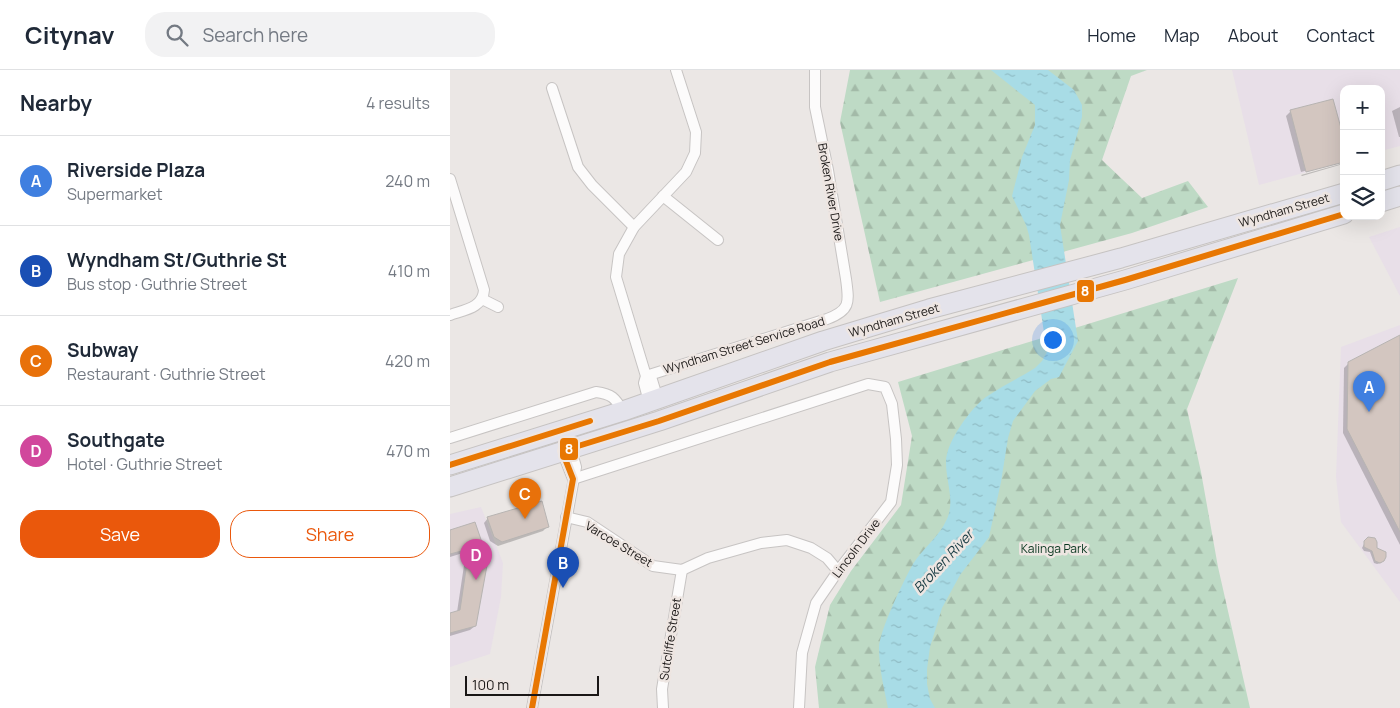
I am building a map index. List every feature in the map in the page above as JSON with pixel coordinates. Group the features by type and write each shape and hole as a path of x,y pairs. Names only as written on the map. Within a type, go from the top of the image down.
{"highway":[{"path":"1385,180 1400,175"},
{"name":"Wyndham Street","path":"450,464 623,411 823,341 1340,194"},
{"name":"Wyndham Street","path":"450,487 660,421 830,362 1125,280 1340,215"},
{"path":"1251,220 1256,228 1279,234"},
{"path":"653,401 660,421"},
{"path":"560,430 567,450"}],"street":[{"path":"653,401 644,383 646,376 616,277 620,254 634,228 686,172 695,153 696,132 676,70"},
{"name":"Broken River Drive","path":"815,70 815,107 828,170 848,297 846,308 842,312"},
{"path":"552,88 578,167 592,185 634,228"},
{"path":"450,179 484,286 482,300 473,307 450,315"},
{"path":"663,196 718,240"},
{"path":"482,300 498,307"},
{"name":"Wyndham Street Service Road","path":"646,376 827,319 842,312"},
{"name":"Lincoln Drive","path":"573,479 868,384 884,387 892,404 898,465 890,502 816,603 802,653 799,708"},
{"path":"450,438 596,392 608,394 616,399 623,411"},
{"path":"532,708 573,479 568,468 567,450"},
{"name":"Varcoe Street","path":"566,517 587,522 653,566 682,570"},
{"path":"682,570 708,558 761,543 787,540 811,548 826,558 838,571"},
{"name":"Sutcliffe Street","path":"663,708 662,689 682,570"}],"shaded area":[{"path":"1232,70 1400,70 1400,146 1385,150 1385,85 1340,85 1340,163 1259,185"},
{"path":"1400,227 1400,296 1369,237"},
{"path":"1400,325 1400,602 1341,522 1336,477 1341,347"},
{"path":"481,507 503,563 501,597 490,654 450,667 450,514"}],"green space":[{"path":"850,70 1147,70 1131,76 1102,160 1142,198 1188,181 1208,207 1132,233 880,302 840,122"},
{"name":"Kalinga Park","path":"1238,278 1187,409 1201,472 1218,567 1250,708 819,708 815,667 830,605 851,571 901,505 912,436 898,382"}],"water":[{"name":"Broken River","path":"991,70 1048,70 1074,90 1082,105 1082,117 1070,160 1069,180 1060,225 1078,341 1059,377 1051,379 1035,391 1013,421 989,537 960,575 942,608 930,647 927,684 930,699 935,708 888,708 880,663 880,640 893,606 913,564 940,531 947,519 950,498 946,463 954,436 966,417 980,402 1035,368 1047,352 1029,235 1012,196 1022,157 1035,125 1035,105"}],"building":[{"path":"1333,99 1340,124 1340,163 1306,172 1290,110"},
{"path":"1400,335 1400,532 1347,429 1348,362"},
{"path":"542,501 549,527 502,542 494,537 487,517"},
{"path":"475,522 488,560 476,626 450,633 450,613 460,610 469,549 450,554 450,530"},
{"path":"1368,537 1375,538 1377,548 1386,552 1384,561 1380,563 1375,561 1372,551 1364,547 1364,541"}],"transit line":[{"name":"8","path":"532,708 573,479 562,451 659,421 830,362 1125,280 1340,215"},
{"name":"8","path":"450,465 590,421"}],"place":[{"name":"Riverside Plaza","path":"1369,412"},
{"name":"Subway","path":"525,519"},
{"name":"Southgate","path":"476,580"},
{"name":"Wyndham St/Guthrie St","path":"563,588"}]}
